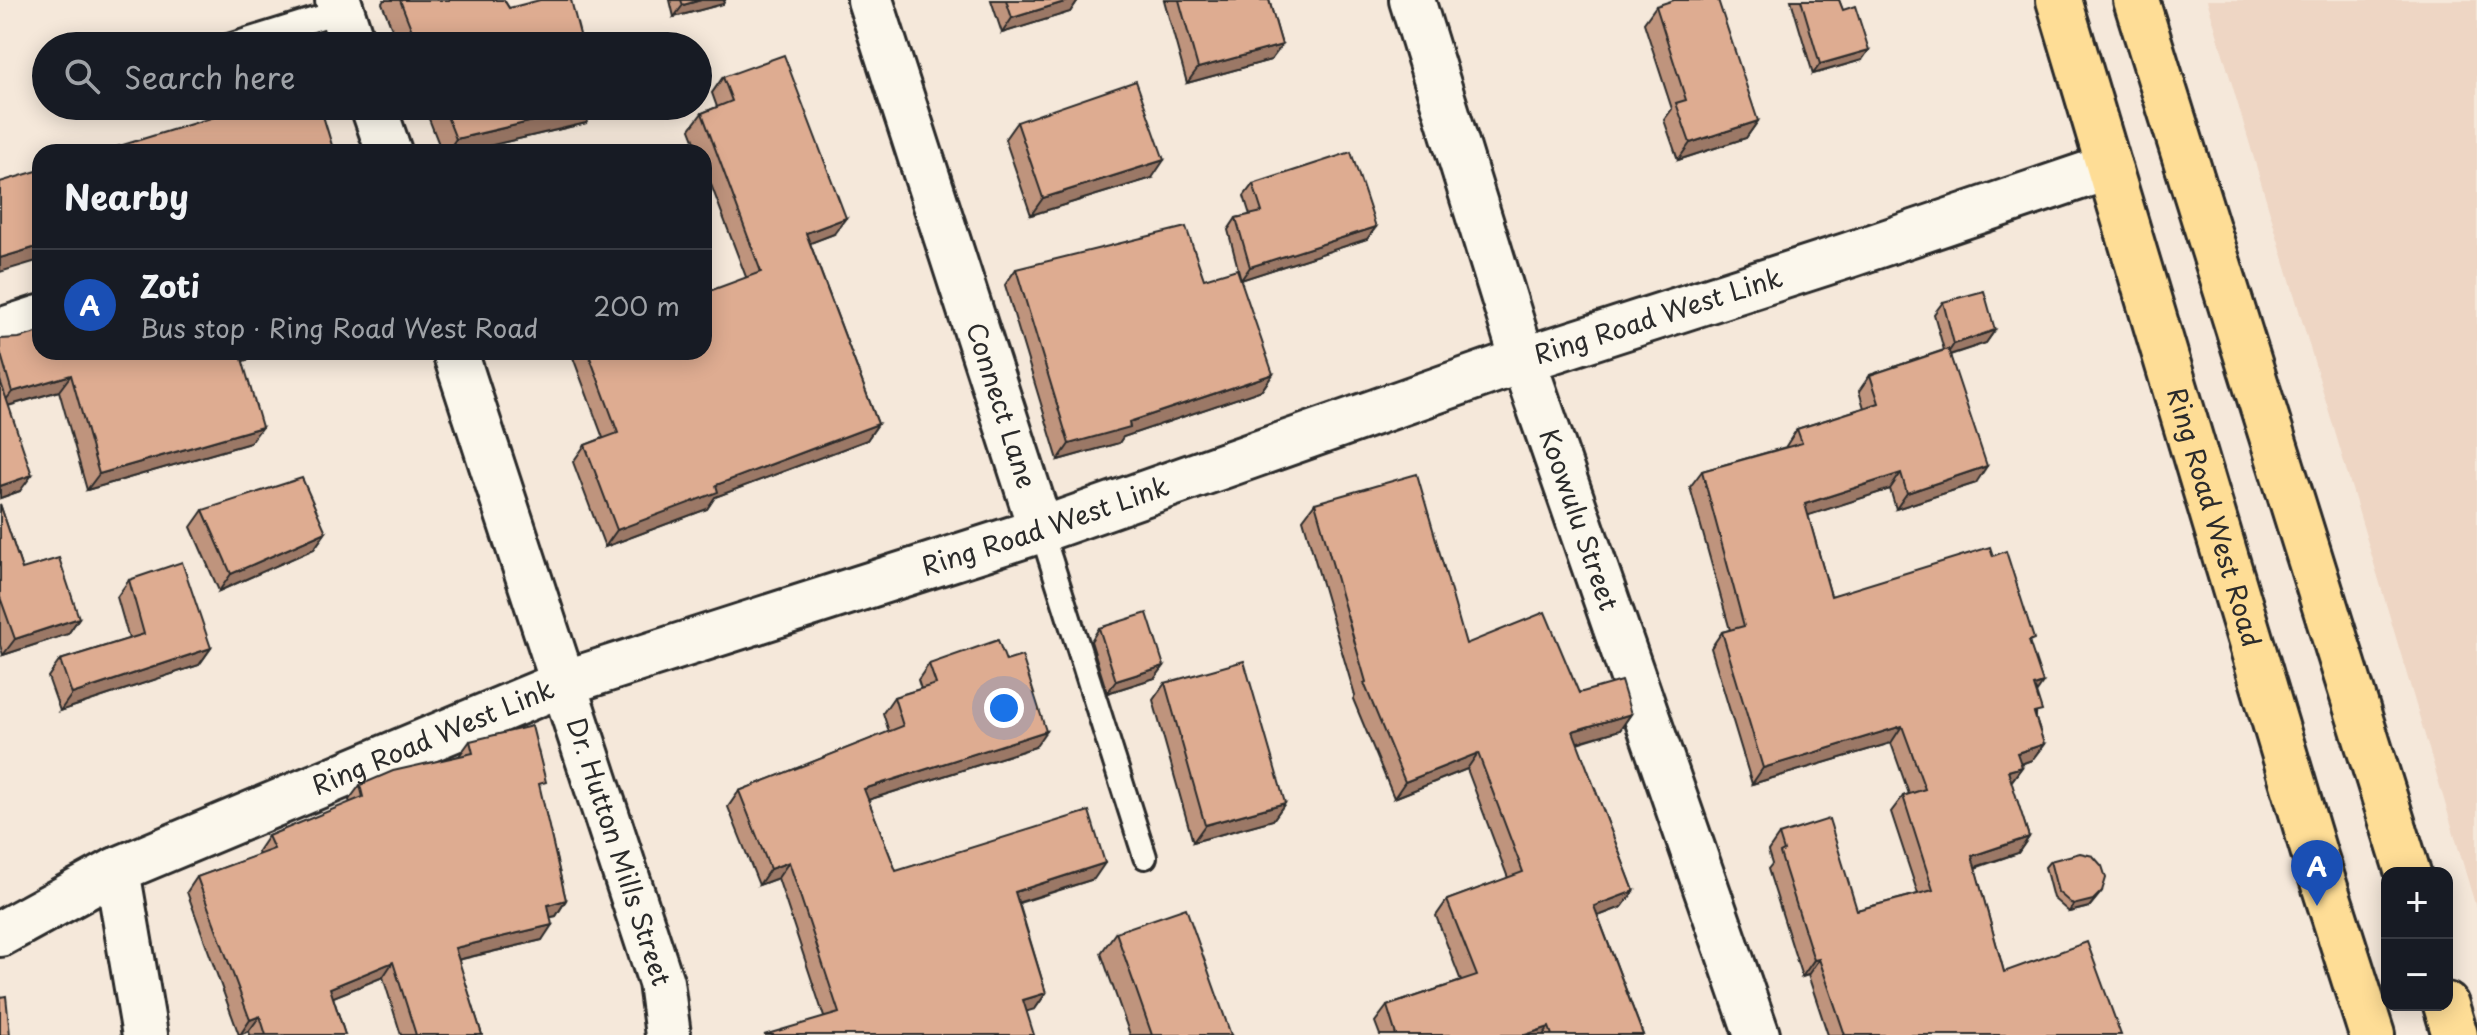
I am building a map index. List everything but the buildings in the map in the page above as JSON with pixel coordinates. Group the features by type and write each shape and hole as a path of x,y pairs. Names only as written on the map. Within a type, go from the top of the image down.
{"main road":[{"name":"Ring Road West Road","path":"2059,0 2305,823 2372,1035"},
{"path":"2136,0 2406,867"},
{"path":"2448,1011 2455,1035"}],"street":[{"name":"Connect Lane","path":"870,0 1041,530"},
{"name":"Koowulu Street","path":"1412,0 1523,360 1757,1035"},
{"path":"378,120 386,144"},
{"name":"Ring Road West Link","path":"0,934 117,870 564,683 1041,530 1523,360 2109,167"},
{"path":"0,331 32,321"},
{"name":"Dr. Hutton Mills Street","path":"458,360 661,982 668,1035"},
{"path":"117,870 145,1035"}],"lane":[{"path":"288,32 344,19"},
{"name":"Connect Lane","path":"1041,530 1145,857"}],"shaded area":[{"path":"2207,0 2477,0 2477,911"}],"place":[{"name":"Zoti","path":"2317,906"}]}
